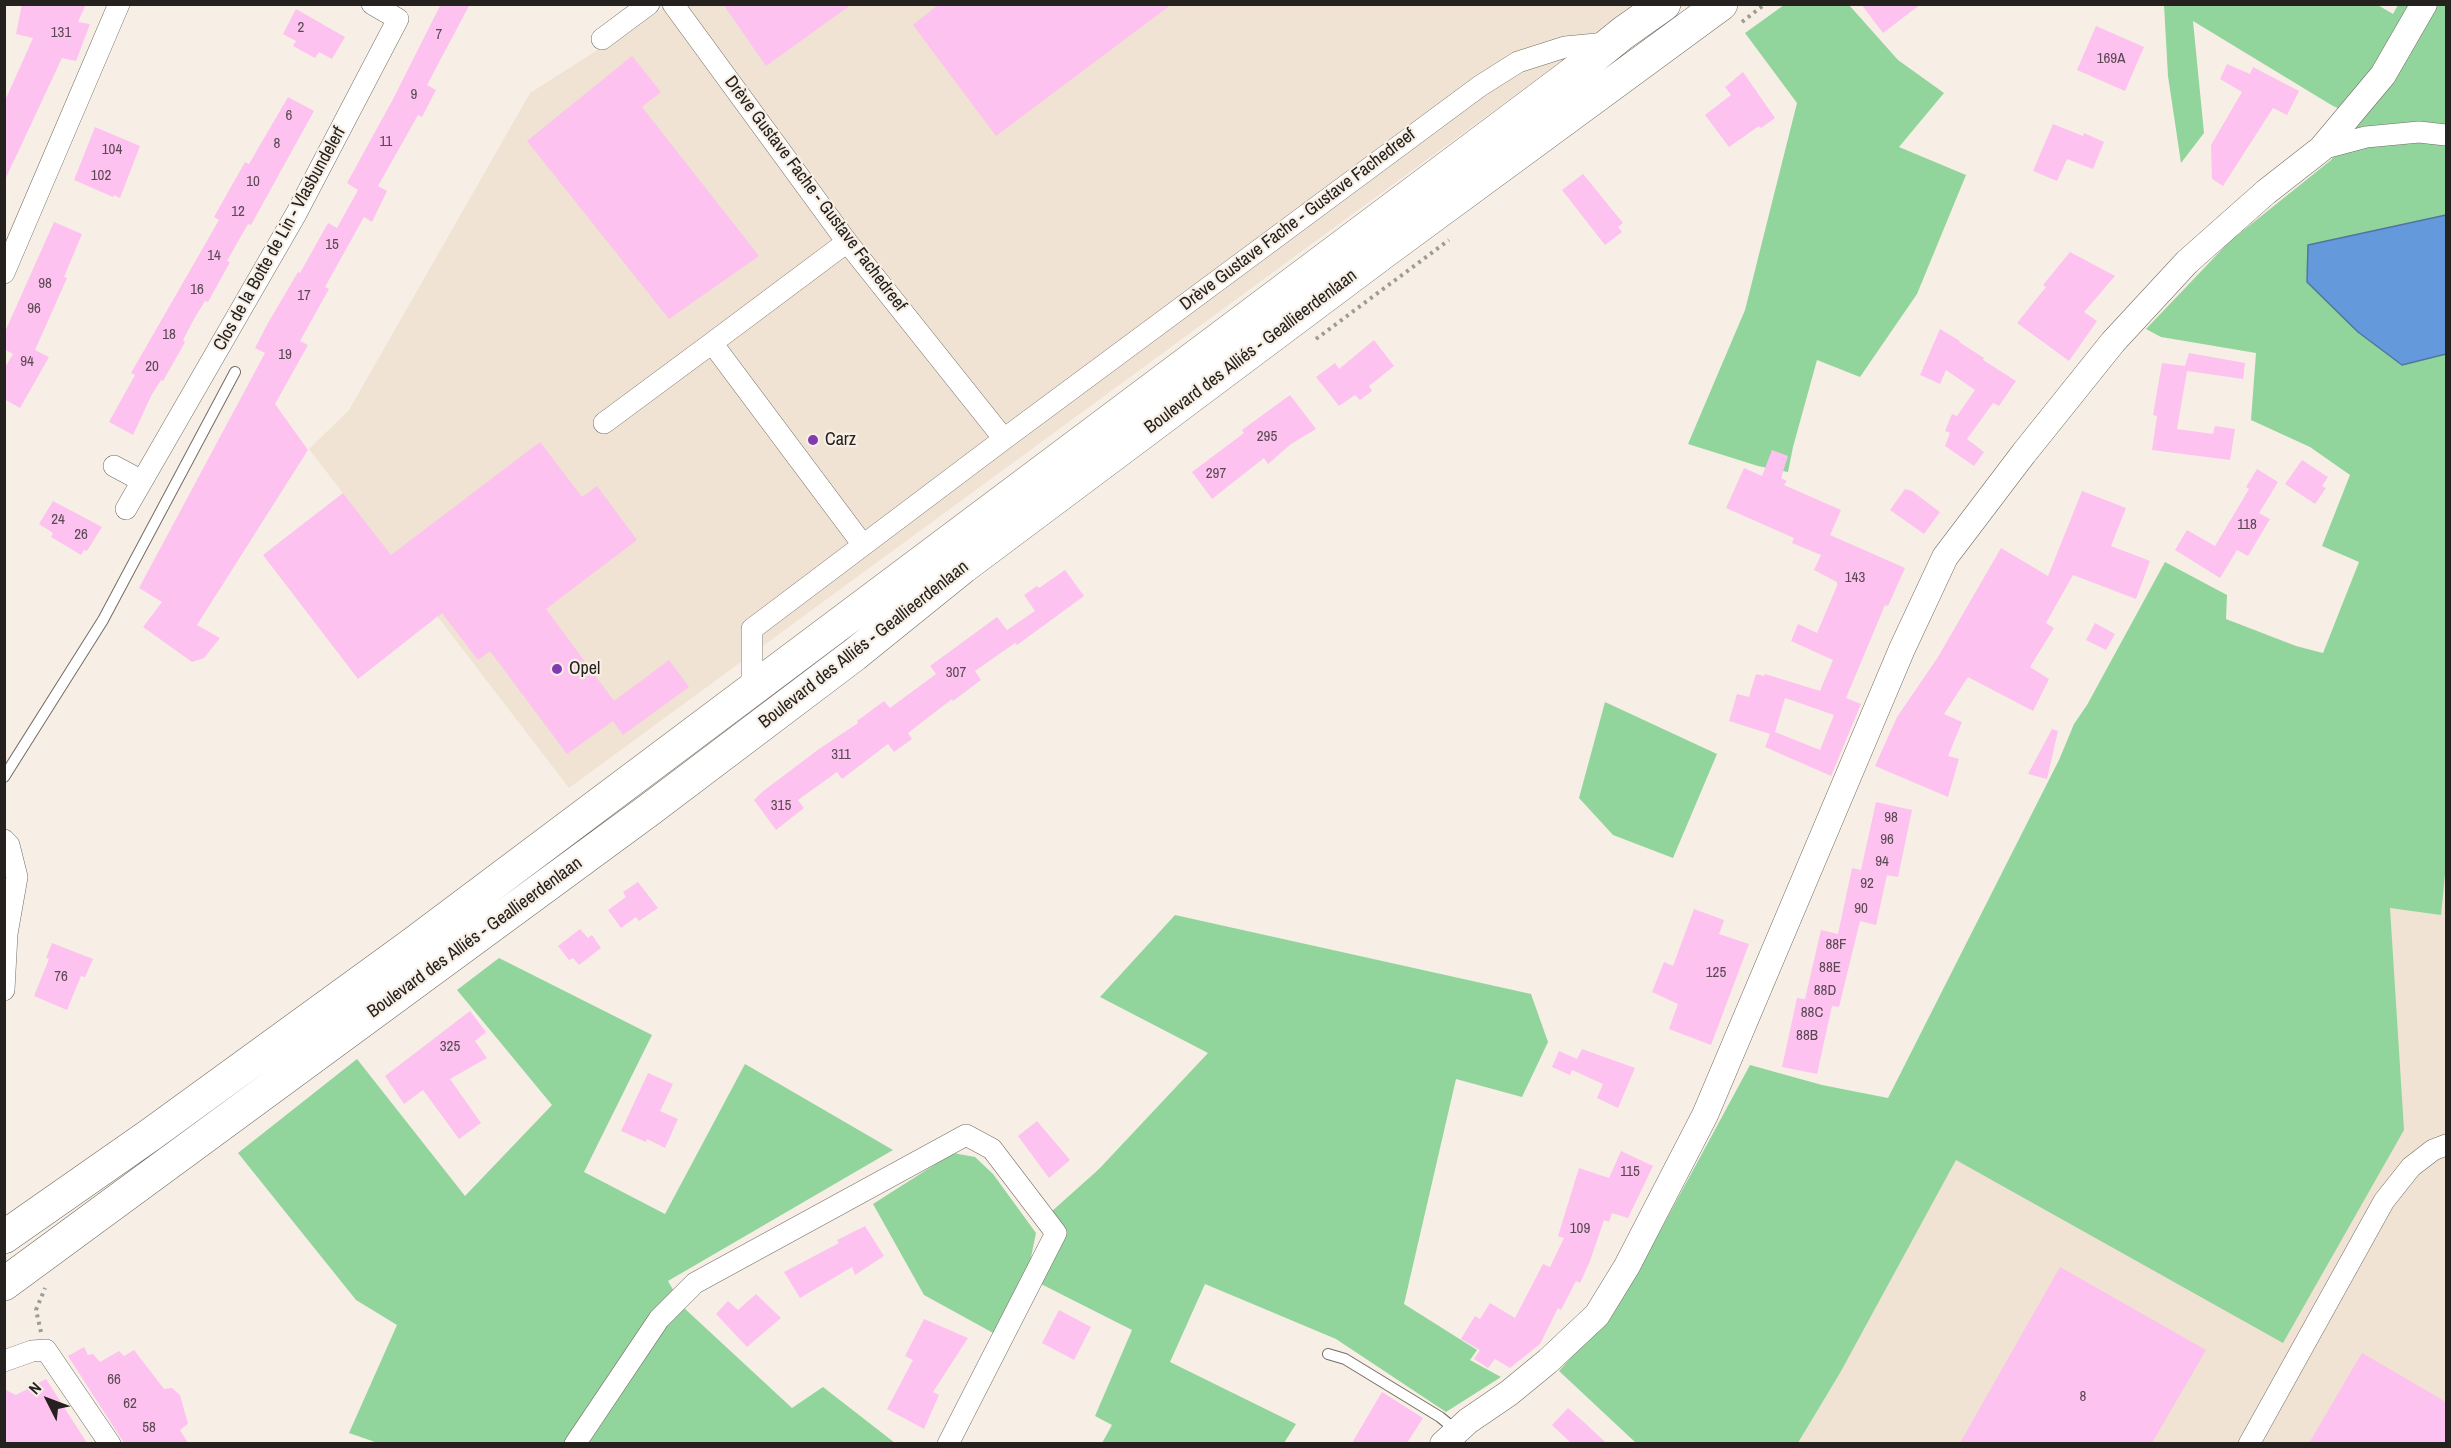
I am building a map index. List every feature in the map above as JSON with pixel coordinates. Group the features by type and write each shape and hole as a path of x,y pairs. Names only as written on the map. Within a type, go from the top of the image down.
{"highway":[{"name":"Boulevard des Alliés - Geallieerdenlaan","path":"4,1284 762,703 1664,4"},
{"name":"Boulevard des Alliés - Geallieerdenlaan","path":"762,703 972,560 1385,251 1721,4"},
{"name":"Boulevard des Alliés - Geallieerdenlaan","path":"4,1237 160,1128 371,974 638,796"}],"street":[{"path":"4,273 119,4"},
{"name":"Clos de la Botte de Lin - Vlasbundelerf","path":"126,509 296,214 398,19 372,4"},
{"path":"602,39 649,4"},
{"name":"Drève Gustave Fache - Gustave Fachedreef","path":"673,4 847,242 1004,439"},
{"path":"1450,1437 1548,1361 1596,1315 1627,1266 1705,1115 1902,649 1945,557 2024,453 2121,334 2187,262 2266,192 2321,149 2383,75 2424,4"},
{"name":"Drève Gustave Fache - Gustave Fachedreef","path":"762,703 752,630 1004,439 1480,86 1518,62 1564,47 1611,43"},
{"path":"2321,149 2366,137 2419,132 2446,135"},
{"path":"604,423 847,242"},
{"path":"712,343 863,545"},
{"path":"114,466 142,481"},
{"path":"4,840 9,844 17,878 7,934 4,990"},
{"path":"575,1443 658,1319 695,1283 966,1135 992,1149 1056,1233 948,1443"},
{"path":"2249,1443 2384,1201 2411,1167 2433,1150 2446,1145"},
{"path":"4,1361 32,1351 46,1350 110,1443"}],"lane":[{"path":"4,777 103,620 235,372"},
{"path":"1328,1354 1345,1359 1440,1417 1450,1437"}],"path":[{"path":"46,1350 36,1310 42,1291 48,1285"}],"shaded area":[{"path":"668,5 1638,5 569,788 309,449 349,410 530,93"},
{"path":"2103,840 2440,915 2446,864 2446,1443 1798,1444 1840,1373"}],"green space":[{"path":"2376,4 2393,14 2398,5 2446,5 2446,215 2309,245 2402,365 2446,354 2446,864 2441,915 2390,908 2404,1130 2283,1343 1956,1160 1840,1373 1798,1443 1636,1443 1559,1371 1600,1324 1646,1257 1750,1065 1822,1085 1888,1098 2059,760 2074,724 2087,705 2165,562 2227,595 2226,619 2296,646 2323,653 2359,562 2322,546 2350,475 2310,447 2251,420 2256,353 2161,337 2146,329 2229,242 2331,160 2361,118 2333,106 2193,21 2204,133 2181,163 2168,76 2164,5"},
{"path":"1784,5 1849,5 1898,60 1944,93 1899,147 1966,175 1917,294 1860,377 1817,360 1788,472 1758,466 1688,444 1745,310 1797,103 1745,33"},
{"path":"1605,702 1717,754 1673,858 1613,835 1579,798"},
{"path":"1175,915 1531,994 1548,1042 1522,1097 1456,1079 1404,1304 1477,1350 1470,1360 1501,1377 1446,1412 1336,1339 1205,1284 1170,1362 1296,1424 1284,1443 1102,1443 1112,1425 1095,1416 1132,1330 1041,1284 1051,1212 1099,1169 1208,1053 1100,997"},
{"path":"499,958 652,1035 584,1172 665,1214 745,1064 893,1150 668,1281 683,1307 792,1408 823,1387 895,1443 375,1444 375,1442 349,1433 397,1325 356,1300 238,1153 357,1059 465,1196 552,1105 457,990"},
{"path":"953,1153 975,1157 993,1174 1036,1233 1029,1267 995,1334 924,1295 873,1204"}],"water":[{"path":"2446,215 2446,354 2402,365 2358,332 2307,282 2308,245"}],"building":[{"path":"22,4 86,4 78,22 90,24 76,61 62,58 4,182 4,103 33,38 16,34"},
{"path":"441,4 470,4 427,85 436,90 422,117 418,115 378,186 387,191 372,222 364,217 325,287 329,289 300,341 308,345 275,404 308,450 197,625 220,638 204,658 192,662 143,627 162,602 139,588 265,353 255,348 268,323 328,223 337,228 358,190 347,183"},
{"path":"723,4 852,4 766,66"},
{"path":"939,4 1172,4 996,136 913,25"},
{"path":"1861,4 1921,4 1883,33"},
{"path":"296,9 345,37 332,59 319,52 315,58 293,46 296,41 283,34"},
{"path":"2096,26 2144,47 2125,91 2077,70"},
{"path":"632,56 661,92 642,107 759,256 669,319 527,141"},
{"path":"2227,64 2250,74 2253,67 2299,91 2287,115 2273,108 2223,186 2212,179 2211,145 2242,92 2220,79"},
{"path":"1743,72 1775,118 1729,147 1705,115 1731,95 1725,87"},
{"path":"288,97 314,111 251,225 248,224 227,261 230,262 208,302 205,301 194,319 183,340 185,342 163,381 161,380 151,396 133,435 109,422 135,375 131,373 219,220 214,217 245,162 249,164"},
{"path":"2053,124 2083,136 2084,133 2104,142 2093,169 2067,159 2057,181 2033,171"},
{"path":"95,127 140,146 120,198 74,180"},
{"path":"1583,174 1623,223 1618,227 1622,232 1605,245 1562,190"},
{"path":"54,222 82,234 64,277 67,278 35,350 49,357 20,408 4,399 4,369 13,354 4,349 4,334"},
{"path":"2070,252 2115,276 2084,312 2097,321 2069,361 2017,323 2046,287 2043,285"},
{"path":"1940,329 2016,381 1999,406 1993,403 1967,439 1984,452 1974,466 1945,446 1950,433 1945,431 1952,414 1957,416 1975,390 1946,370 1940,384 1920,375"},
{"path":"1374,340 1394,366 1369,386 1372,391 1360,400 1355,395 1339,406 1316,377 1335,363 1339,369"},
{"path":"2189,353 2245,363 2243,379 2187,371 2177,429 2213,434 2215,426 2235,429 2230,460 2152,450 2157,416 2153,415 2162,363 2185,366"},
{"path":"1290,395 1316,429 1291,444 1268,464 1264,458 1212,499 1192,472 1244,433 1242,430"},
{"path":"540,442 582,497 597,486 637,540 546,609 614,701 669,660 689,687 623,735 613,721 567,754 490,651 478,660 442,613 358,679 263,555 343,493 391,555"},
{"path":"1772,450 1788,456 1781,478 1787,481 1784,485 1841,510 1830,535 1905,568 1888,606 1885,605 1846,698 1861,704 1831,776 1765,747 1770,734 1729,721 1737,694 1749,697 1756,674 1764,676 1765,674 1820,691 1833,660 1791,641 1798,624 1817,633 1837,586 1837,582 1814,570 1821,555 1792,543 1794,538 1726,508 1744,468 1762,476","holes":["1785,698 1834,715 1820,750 1775,732"]},
{"path":"2302,460 2328,477 2322,486 2326,488 2315,504 2285,484"},
{"path":"2257,469 2278,482 2259,513 2270,519 2248,556 2237,550 2220,578 2175,550 2187,530 2215,546 2249,489 2246,487"},
{"path":"1905,489 1912,491 1940,512 1924,534 1890,510"},
{"path":"2082,491 2126,508 2111,546 2150,561 2136,599 2073,575 2046,623 2054,628 2030,667 2049,679 2033,711 1968,677 1944,714 1962,722 1948,756 1959,759 1948,797 1875,766 1897,717 1938,657 2001,548 2048,576"},
{"path":"53,501 102,527 87,551 84,550 81,555 51,537 53,533 39,524"},
{"path":"1065,570 1084,596 1017,645 1015,643 975,671 981,680 908,733 912,739 894,752 888,744 842,779 837,772 798,800 804,808 776,830 754,800 762,792 858,723 857,721 884,701 890,708 936,674 930,666 997,617 1007,630 1035,611 1024,595 1037,586 1039,588"},
{"path":"2095,623 2115,634 2106,650 2086,640"},
{"path":"2052,729 2058,731 2047,779 2028,774"},
{"path":"1876,802 1912,810 1898,877 1887,875 1876,925 1860,921 1839,1007 1832,1006 1817,1074 1782,1067 1797,998 1805,999 1821,930 1838,934 1852,868 1861,870"},
{"path":"638,882 658,908 639,921 636,917 621,928 608,910 626,897 623,892"},
{"path":"1694,909 1724,920 1719,934 1749,944 1711,1045 1669,1029 1678,1004 1652,992 1664,962 1673,966"},
{"path":"580,929 588,938 592,935 601,948 579,965 573,958 569,960 558,946"},
{"path":"52,943 93,959 85,977 81,976 67,1010 34,996 49,959 46,958"},
{"path":"470,1011 486,1032 475,1041 487,1058 450,1079 481,1123 459,1139 423,1090 404,1104 385,1076"},
{"path":"1582,1049 1635,1068 1618,1108 1597,1098 1603,1084 1572,1070 1570,1075 1552,1067 1559,1051 1577,1059"},
{"path":"648,1073 673,1084 660,1111 678,1119 665,1148 647,1139 646,1142 621,1131"},
{"path":"1037,1121 1070,1160 1049,1178 1018,1136"},
{"path":"1621,1151 1653,1166 1628,1218 1612,1213 1609,1222 1604,1220 1580,1283 1576,1281 1561,1310 1558,1308 1540,1344 1510,1368 1495,1359 1488,1368 1474,1359 1480,1350 1461,1339 1475,1316 1480,1319 1490,1303 1515,1318 1543,1264 1550,1267 1564,1238 1558,1236 1579,1168 1609,1178"},
{"path":"865,1226 884,1256 855,1275 852,1267 800,1298 784,1272 839,1243 837,1240"},
{"path":"2060,1267 2206,1350 2152,1443 1960,1443"},
{"path":"756,1294 781,1318 747,1347 716,1314 728,1301 738,1310"},
{"path":"1059,1310 1091,1327 1074,1360 1042,1343"},
{"path":"924,1319 968,1338 933,1392 939,1395 924,1429 887,1409 913,1360 905,1356"},
{"path":"84,1347 88,1355 93,1354 100,1362 119,1351 124,1356 134,1350 164,1389 172,1388 180,1395 188,1424 180,1430 188,1443 124,1443 68,1356"},
{"path":"2362,1353 2446,1402 2446,1443 2309,1443"},
{"path":"46,1379 87,1443 4,1443 4,1389 16,1395"},
{"path":"1382,1392 1423,1418 1407,1443 1352,1443"},
{"path":"1568,1408 1606,1443 1571,1443 1552,1425"}],"place":[{"name":"Carz","path":"813,440"},
{"name":"Opel","path":"557,669"}]}
